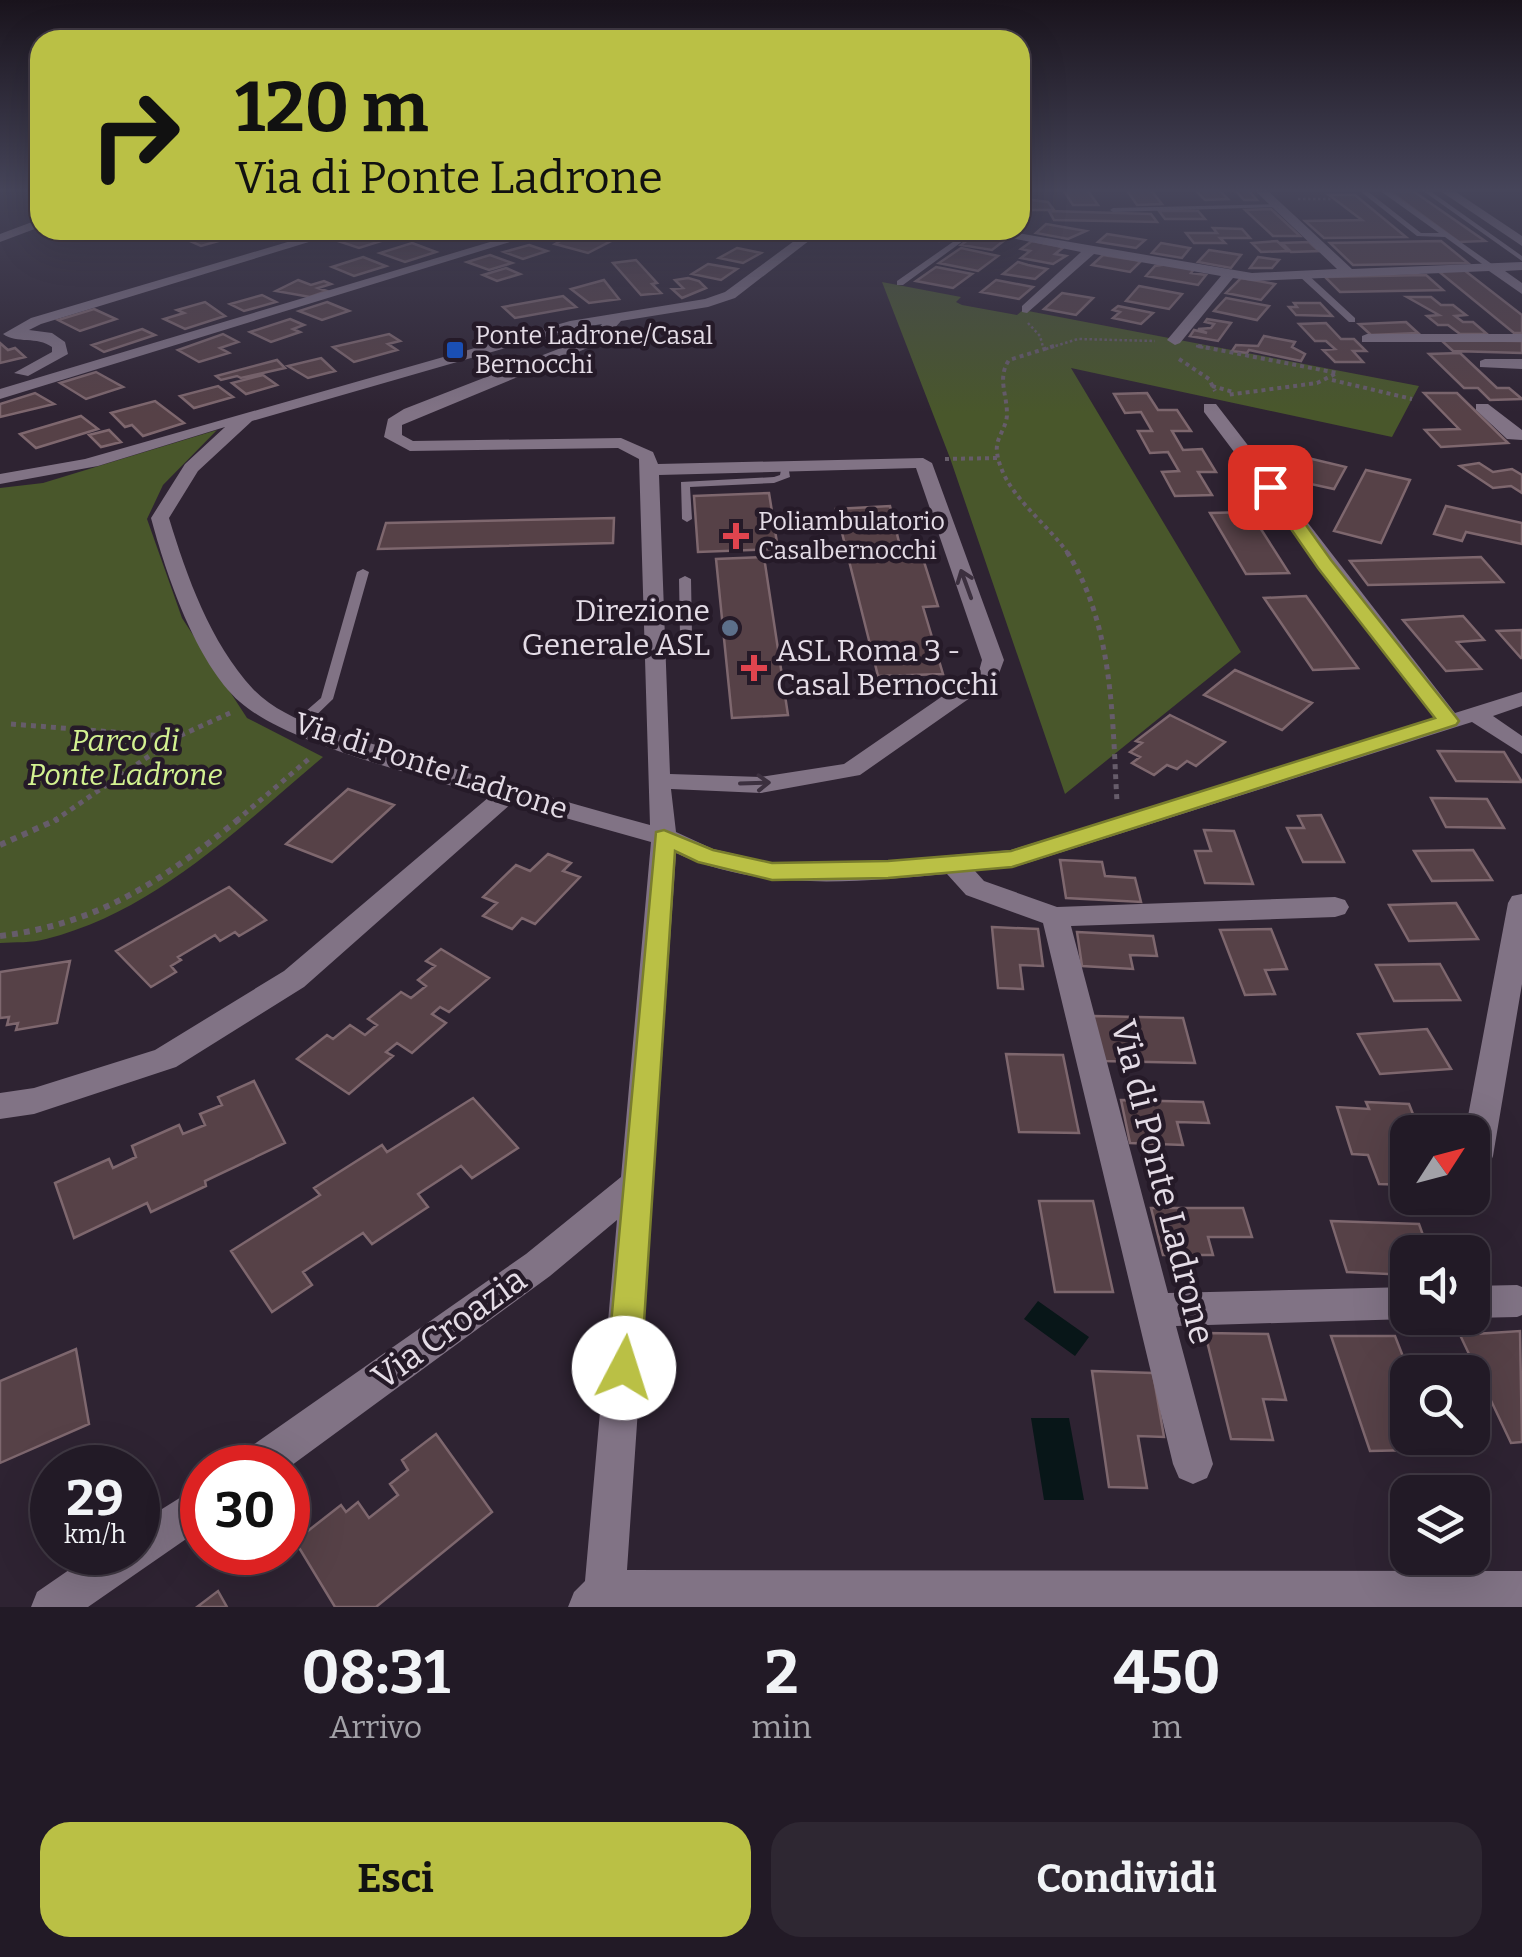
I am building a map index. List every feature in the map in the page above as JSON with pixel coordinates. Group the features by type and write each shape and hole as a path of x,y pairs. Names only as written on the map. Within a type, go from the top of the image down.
{"street":[{"path":"5,334 49,317 231,263"},
{"path":"0,394 435,263"},
{"name":"Via di Ponte Ladrone","path":"773,263 730,295 708,303 618,316 518,339 246,417 191,468 160,518 176,573 212,649 256,701 296,727 506,794 664,837 706,856 772,872 1012,859 1522,699"},
{"path":"1025,314 1078,263"},
{"path":"1170,263 1252,277 1522,263"},
{"path":"1338,263 1347,272"},
{"path":"1492,267 1522,290"},
{"path":"1174,341 1230,273"},
{"path":"618,316 598,339 410,413 394,423 393,437 410,446 620,442 646,456 650,470 658,781 664,837 639,1182 597,1599 1522,1592"},
{"path":"0,382 60,354 60,345 47,336 5,334"},
{"path":"1367,339 1522,338"},
{"path":"1486,364 1522,364"},
{"path":"1482,407 1513,435 1522,434"},
{"path":"1210,408 1448,721"},
{"path":"0,479 62,470 183,432 246,417"},
{"path":"650,470 923,463 992,660 988,674 851,770 760,785 658,781"},
{"path":"1474,714 1522,746"},
{"path":"0,1106 34,1100 165,1059 294,979 506,794"},
{"path":"954,864 975,888 1054,916 1335,908"},
{"path":"1484,1115 1522,903"},
{"name":"Via di Ponte Ladrone","path":"1054,916 1192,1464"},
{"name":"Via Croazia","path":"286,1445 538,1265 639,1182"},
{"path":"1490,1302 1518,1301"},
{"path":"1154,1310 1390,1303"},
{"path":"52,1607 99,1575"}],"lane":[{"path":"900,283 929,263"},
{"path":"1486,263 1492,267"},
{"path":"1302,274 1352,320"},
{"path":"687,519 684,484 774,480 785,477 786,467"},
{"path":"296,727 327,699 364,572"},
{"path":"685,579 686,636"}],"path":[{"path":"1025,314 1044,348"},
{"path":"1118,826 1108,663 1094,614 1071,558 998,458 996,440 1008,414 1004,366 1044,348 1094,338 1174,341 1338,374 1332,380"},
{"path":"1174,341 1173,355 1208,379 1217,400 1235,392 1332,380 1412,399"},
{"path":"1212,386 1235,392"},
{"path":"923,463 998,458"},
{"path":"0,845 56,820 177,737 256,701"},
{"path":"12,724 177,737"},
{"path":"0,936 71,922 120,901 193,855 333,739"}],"green space":[{"path":"882,282 961,297 956,302 962,305 1017,315 1023,310 1419,386 1392,437 1071,368 1241,652 1065,794 950,458"},
{"name":"Parco di Ponte Ladrone","path":"217,430 163,485 147,519 182,618 247,718 323,757 195,864 124,909 46,939 0,943 0,488 43,483"}],"shaded area":[{"path":"1038,1301 1089,1337 1075,1356 1024,1319"},
{"path":"1031,1418 1069,1418 1084,1500 1044,1500"}],"building":[{"path":"344,263 386,266 354,276 332,267"},
{"path":"470,263 512,263 489,270"},
{"path":"613,263 639,263 661,293 641,295"},
{"path":"939,263 989,263 978,271"},
{"path":"1017,263 1047,269 1035,279 1003,274"},
{"path":"1094,263 1139,263 1130,272"},
{"path":"1203,263 1235,263 1231,268"},
{"path":"1254,263 1276,263 1272,268 1250,268"},
{"path":"1351,263 1468,263 1353,265"},
{"path":"708,264 737,269 721,280 692,274"},
{"path":"1168,264 1206,275 1198,285 1146,276 1155,266"},
{"path":"936,267 972,274 953,288 916,281"},
{"path":"506,268 520,274 497,281 483,275"},
{"path":"1437,270 1464,270 1522,315 1522,333 1514,333"},
{"path":"1426,275 1443,290 1340,292 1325,277"},
{"path":"688,278 706,288 682,298 672,289 683,288 675,280"},
{"path":"1241,278 1275,284 1261,300 1226,293"},
{"path":"298,280 311,285 324,281 331,284 318,288 327,291 310,297 276,291"},
{"path":"604,280 619,299 589,303 571,289"},
{"path":"996,280 1033,287 1019,299 981,292"},
{"path":"1139,286 1182,294 1169,309 1126,301"},
{"path":"1062,293 1093,298 1076,315 1044,309"},
{"path":"262,295 276,302 244,311 230,304"},
{"path":"563,296 576,307 515,318 503,307"},
{"path":"1407,297 1431,297 1441,305 1453,305 1466,315 1455,316 1463,322 1473,322 1487,334 1460,334 1448,325 1438,325 1427,316 1439,315"},
{"path":"1226,298 1269,306 1257,320 1214,311"},
{"path":"205,302 225,316 185,329 164,319 184,313 177,310"},
{"path":"327,302 349,311 322,320 299,311"},
{"path":"1294,303 1320,303 1332,316 1296,315 1289,307 1297,307"},
{"path":"1118,306 1153,313 1141,324 1113,318 1120,312 1113,310"},
{"path":"94,309 116,319 80,331 58,320"},
{"path":"290,319 304,325 293,329 300,332 271,342 250,332"},
{"path":"1207,319 1231,323 1218,341 1190,336 1194,330 1207,333 1198,329 1211,328 1214,324 1205,322"},
{"path":"1406,322 1418,333 1371,335 1359,324"},
{"path":"1326,323 1341,339 1354,339 1366,351 1353,351 1363,362 1335,362 1323,350 1335,349 1326,341 1315,341 1299,324"},
{"path":"142,329 155,335 104,352 92,345"},
{"path":"223,334 238,342 220,348 229,353 199,362 178,350"},
{"path":"389,334 400,341 388,344 397,350 354,362 333,347"},
{"path":"1264,336 1295,342 1292,347 1305,354 1301,361 1249,350 1232,351 1236,345 1258,346"},
{"path":"1441,340 1522,341 1522,353 1453,351"},
{"path":"0,343 8,350 15,348 25,357 0,363"},
{"path":"1460,353 1497,388 1509,388 1522,399 1490,400 1478,388 1464,388 1429,354"},
{"path":"321,358 335,371 308,378 288,366"},
{"path":"277,360 285,368 241,378 221,380 216,376"},
{"path":"96,372 123,387 86,399 60,383"},
{"path":"263,375 277,385 246,394 232,383"},
{"path":"218,386 233,397 194,408 180,396"},
{"path":"35,393 54,404 0,417 0,404"},
{"path":"1147,393 1158,410 1177,410 1191,431 1172,431 1183,450 1202,449 1216,472 1198,472 1212,495 1175,496 1162,472 1179,471 1168,452 1150,453 1138,431 1152,431 1141,412 1125,413 1114,394"},
{"path":"1424,393 1457,393 1508,443 1441,447 1425,430 1459,429"},
{"path":"155,401 184,423 143,436 132,425 125,427 111,413"},
{"path":"81,416 98,429 36,448 20,434"},
{"path":"109,430 121,442 101,447 89,435"},
{"path":"1291,454 1346,467 1334,489 1292,480 1299,467 1284,464"},
{"path":"1479,463 1493,472 1512,469 1522,475 1522,493 1511,486 1493,488 1460,466"},
{"path":"1366,470 1410,480 1381,543 1334,531"},
{"name":"Poliambulatorio Casalbernocchi","path":"769,493 778,549 698,552 694,496"},
{"path":"890,506 901,550 920,549 938,606 923,607 943,674 878,676 836,509"},
{"path":"1446,506 1522,523 1522,544 1466,532 1462,541 1434,534"},
{"path":"1250,512 1289,573 1246,574 1210,513"},
{"path":"614,518 613,543 378,549 386,523"},
{"name":"ASL Roma 3 - Casal Bernocchi","path":"764,557 788,715 732,718 716,559"},
{"path":"1481,557 1503,582 1368,585 1350,561"},
{"path":"1306,596 1358,668 1313,670 1264,598"},
{"path":"1463,616 1484,640 1457,642 1481,669 1446,671 1403,620"},
{"path":"1522,630 1522,658 1521,658 1497,631"},
{"path":"1235,670 1312,703 1282,730 1204,695"},
{"path":"1170,715 1225,742 1196,766 1187,761 1177,769 1167,765 1154,775 1132,763 1140,757 1130,752 1142,743 1136,741"},
{"path":"1438,751 1504,752 1522,782 1456,781"},
{"path":"348,789 394,805 332,862 286,844"},
{"path":"1431,798 1487,799 1504,828 1446,827"},
{"path":"1321,815 1344,862 1303,862 1287,828 1304,828 1298,816"},
{"path":"1204,830 1234,831 1253,884 1205,883 1195,851 1211,851"},
{"path":"1473,850 1492,880 1432,881 1414,851"},
{"path":"548,854 571,863 563,871 580,877 535,924 522,918 512,929 483,916 497,903 483,897 516,865 530,871"},
{"path":"1060,860 1102,862 1105,876 1135,878 1141,902 1066,898"},
{"path":"229,887 266,920 239,936 235,932 220,941 215,935 178,957 181,960 171,966 176,972 151,987 116,951"},
{"path":"1456,903 1478,939 1409,941 1389,905"},
{"path":"992,927 1038,929 1043,966 1020,965 1023,989 998,988"},
{"path":"1271,929 1287,969 1265,970 1275,994 1245,995 1220,930"},
{"path":"1077,932 1153,936 1157,956 1130,955 1133,969 1082,966"},
{"path":"441,949 489,978 449,1012 440,1007 432,1014 446,1023 412,1053 397,1043 386,1052 393,1056 349,1094 297,1059 327,1035 333,1039 350,1025 365,1035 377,1025 368,1019 401,992 411,998 426,986 418,980 435,966 426,961"},
{"path":"70,961 57,1023 16,1030 18,1023 7,1025 9,1017 0,1018 0,972"},
{"path":"1440,964 1460,1000 1394,1001 1376,965"},
{"path":"1093,1016 1183,1018 1195,1063 1102,1061"},
{"path":"1427,1029 1451,1069 1380,1074 1358,1034"},
{"path":"1006,1054 1063,1055 1079,1133 1019,1132"},
{"path":"254,1081 285,1143 151,1212 147,1203 74,1238 55,1183 109,1159 113,1168 136,1157 132,1146 179,1125 183,1134 205,1125 200,1114 222,1105 218,1097"},
{"path":"473,1098 518,1148 472,1178 461,1166 418,1194 428,1207 372,1244 363,1233 303,1272 312,1285 272,1312 231,1251 320,1195 314,1188 382,1145 387,1152"},
{"path":"1121,1100 1203,1102 1209,1123 1177,1122 1183,1145 1130,1143"},
{"path":"1366,1102 1409,1104 1413,1115 1390,1115 1390,1184 1379,1184 1368,1155 1352,1154 1337,1107 1369,1109"},
{"path":"1039,1201 1093,1201 1113,1292 1055,1292"},
{"path":"1151,1208 1243,1208 1252,1237 1208,1237 1213,1255 1163,1255"},
{"path":"1331,1221 1419,1224 1423,1235 1390,1235 1390,1274 1347,1272"},
{"path":"1520,1331 1522,1442 1511,1443 1490,1399 1490,1355 1469,1355 1460,1335"},
{"path":"1205,1333 1268,1334 1286,1400 1263,1399 1273,1440 1231,1439"},
{"path":"1331,1336 1395,1336 1402,1355 1390,1355 1390,1451 1370,1451"},
{"path":"76,1349 89,1424 41,1445 30,1445 30,1450 0,1463 0,1381"},
{"path":"1092,1371 1153,1373 1164,1437 1138,1436 1147,1488 1109,1487"},
{"path":"436,1434 492,1512 376,1607 335,1607 310,1566 310,1529 341,1505 346,1512 358,1502 369,1518 398,1495 390,1484 408,1470 402,1460"},
{"path":"218,1591 227,1607 197,1607"}],"place":[{"name":"Ponte Ladrone/Casal Bernocchi","path":"455,350"},
{"name":"Poliambulatorio Casalbernocchi","path":"736,536"},
{"name":"Direzione Generale ASL","path":"730,628"},
{"name":"ASL Roma 3 - Casal Bernocchi","path":"754,668"}],"route":[{"path":"624,1368 664,837 706,856 772,872 888,870 1012,859 1448,721 1279,504 1270,487"}]}
